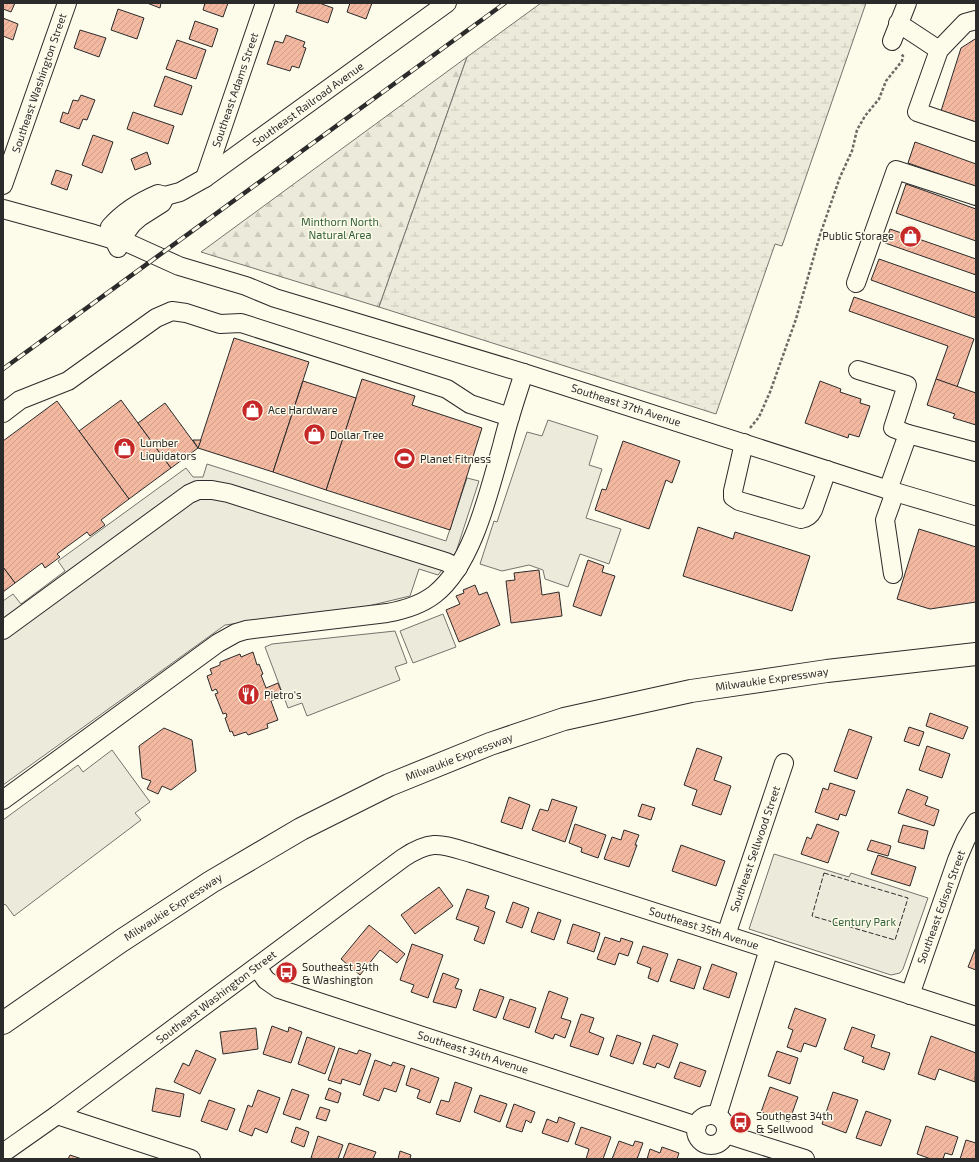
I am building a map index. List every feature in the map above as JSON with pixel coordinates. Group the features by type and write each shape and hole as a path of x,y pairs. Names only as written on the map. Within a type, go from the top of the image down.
{"highway":[{"name":"Milwaukie Expressway","path":"3,1023 120,941 212,882 301,828 389,785 490,744 564,719 691,691 820,672 976,654"}],"street":[{"name":"Southeast Washington Street","path":"3,185 67,3"},
{"name":"Southeast Adams Street","path":"204,178 266,3"},
{"name":"Southeast Railroad Avenue","path":"114,240 110,227 124,212 144,200 158,194 165,196 180,192 204,178 447,3"},
{"path":"892,41 907,3"},
{"path":"976,20 965,22 939,50 917,112 976,132"},
{"path":"898,23 939,50"},
{"path":"856,283 896,170 976,196"},
{"name":"Southeast 37th Avenue","path":"3,209 114,240 118,249 149,264 245,296 275,298 524,372 892,491 976,516"},
{"path":"3,413 20,400 68,381 156,318 172,311 186,313 220,324 241,323 447,389 470,404 510,417"},
{"path":"858,370 907,385 893,428 908,434 976,452"},
{"path":"3,800 218,643 236,633 246,630 404,610 436,594 458,568 469,546 486,501 524,372"},
{"path":"893,574 885,520 908,434"},
{"path":"744,443 733,491 733,497 739,501 801,519 806,518 811,515 827,470"},
{"path":"3,630 189,494 198,490 212,490 228,493 446,562 458,568"},
{"name":"Southeast Sellwood Street","path":"726,935 784,763"},
{"name":"Southeast Edison Street","path":"910,995 955,864 966,839 976,822"},
{"name":"Southeast Washington Street","path":"3,1153 58,1115 403,858 424,846 431,845"},
{"name":"Southeast 35th Avenue","path":"431,845 439,845 471,853 976,1016"},
{"path":"717,1116 769,949"},
{"name":"Southeast 34th Avenue","path":"257,967 266,980 279,989 697,1126"},
{"path":"58,1115 167,1155 191,1159"},
{"path":"705,1116 717,1116 725,1123 726,1134 723,1139 704,1152 701,1141 697,1135 697,1126 700,1120 705,1116"},
{"path":"726,1134 805,1159"}],"path":[{"path":"744,443 749,430 759,417 778,370 796,319 820,234 840,177 852,152 857,130 865,116 879,99 886,81 902,61 903,56 892,41"}],"green space":[{"path":"541,3 866,3 782,246 775,244 716,414 379,307 467,57"},
{"name":"Minthorn North Natural Area","path":"467,57 379,307 201,252"},
{"name":"Century Park","path":"774,854 849,877 851,873 928,898 903,969 900,973 891,975 749,929"}],"shaded area":[{"path":"548,420 598,436 589,465 602,469 586,518 621,529 609,564 580,554 568,587 545,579 543,570 529,565 502,571 480,564 494,521 497,522 527,432 542,436"},
{"path":"207,464 446,541 467,478 479,481 456,552 438,575 419,569 410,596 364,607 225,625 3,785 3,601 13,594 21,604 65,571 58,561 186,468 193,477 203,477"},
{"path":"443,614 456,647 413,663 400,631"},
{"path":"395,631 407,663 395,667 400,680 307,716 302,703 288,708 265,647 272,644"},
{"path":"112,750 150,802 135,813 141,820 14,916 6,905 3,904 3,820 78,765 83,772"}],"building":[{"path":"3,3 15,3 11,12 3,9"},
{"path":"147,3 161,3 160,8"},
{"path":"205,3 228,3 223,17 203,10"},
{"path":"299,3 319,3 333,8 328,23 296,12"},
{"path":"350,3 372,3 366,19 347,12"},
{"path":"118,9 144,18 137,39 111,30"},
{"path":"3,18 18,24 13,40 3,36"},
{"path":"195,21 218,29 212,47 189,39"},
{"path":"80,30 106,38 99,57 74,48"},
{"path":"286,35 305,42 303,47 306,48 299,68 292,66 290,71 267,64 275,41 283,43"},
{"path":"975,39 976,122 941,111 961,48"},
{"path":"177,40 206,50 196,79 166,69"},
{"path":"165,76 192,86 182,115 154,106"},
{"path":"81,95 95,100 87,120 83,119 79,129 60,122 63,112 68,114 73,100 78,101"},
{"path":"133,112 174,126 168,144 127,129"},
{"path":"93,135 113,142 102,173 82,165"},
{"path":"915,142 976,164 976,187 908,163"},
{"path":"147,152 151,164 135,170 131,159"},
{"path":"56,170 72,175 67,190 51,184"},
{"path":"906,184 976,209 976,241 896,213"},
{"path":"890,229 976,259 976,275 885,243"},
{"path":"879,259 976,293 976,318 871,280"},
{"path":"854,297 974,339 957,387 936,379 948,346 849,311"},
{"name":"Ace Hardware","path":"234,338 309,362 273,472 198,448"},
{"name":"Planet Fitness","path":"362,379 415,396 412,405 482,428 450,530 326,490"},
{"path":"936,379 976,393 976,425 953,418 955,414 927,405"},
{"name":"Dollar Tree","path":"303,381 356,398 326,490 273,472"},
{"path":"820,381 841,389 840,392 861,399 860,403 870,406 859,437 849,434 848,438 805,423"},
{"name":"Lumber Liquidators","path":"121,400 171,468 129,499 79,431"},
{"path":"57,401 129,499 101,520 105,525 90,536 87,532 57,554 60,557 45,568 42,563 15,583 3,567 3,441"},
{"path":"165,403 198,448 171,468 138,423"},
{"path":"193,440 201,440 198,448"},
{"path":"623,441 680,461 672,483 666,480 649,529 595,510 602,489 606,490"},
{"path":"698,527 733,539 735,532 810,556 792,611 683,576"},
{"path":"919,529 976,547 976,602 930,609 897,599"},
{"path":"588,560 604,566 602,572 615,576 601,616 573,606"},
{"path":"3,567 15,583 3,592"},
{"path":"539,570 542,595 559,592 562,616 511,623 506,581 515,580 514,573"},
{"path":"475,585 479,595 487,592 500,625 459,642 446,610 460,604 456,596 464,593 463,590"},
{"name":"Pietro's","path":"253,652 257,665 259,664 263,674 261,675 266,688 278,683 283,696 271,701 278,720 267,724 268,728 248,735 246,732 234,736 232,731 230,732 225,718 227,717 226,713 223,714 215,694 218,693 216,689 212,691 207,676 212,674 210,669 220,665 220,662 240,654 241,657"},
{"path":"930,713 968,727 963,739 926,726"},
{"path":"909,727 924,732 919,746 904,741"},
{"path":"164,728 192,740 196,771 171,790 162,786 158,794 147,789 151,781 142,778 139,746"},
{"path":"849,729 872,737 857,779 834,771"},
{"path":"927,746 950,754 942,778 919,770"},
{"path":"697,748 722,757 714,780 731,786 721,815 692,805 697,790 684,785"},
{"path":"830,783 855,791 846,816 840,814 838,820 815,812 823,788 828,790"},
{"path":"907,789 928,797 925,805 939,810 934,826 898,813"},
{"path":"509,797 530,805 522,829 501,822"},
{"path":"552,799 577,807 565,842 532,830 540,809 548,811"},
{"path":"642,804 655,808 651,820 638,816"},
{"path":"575,824 606,835 598,858 581,852 582,848 569,843"},
{"path":"817,824 839,832 828,863 801,854 807,837 811,839"},
{"path":"903,825 928,831 924,849 898,842"},
{"path":"624,830 639,835 629,867 604,859 612,837 621,840"},
{"path":"871,840 891,846 888,856 867,850"},
{"path":"681,845 725,861 716,886 672,871"},
{"path":"878,855 916,867 910,886 871,874"},
{"path":"439,887 453,906 415,934 401,915"},
{"path":"467,889 489,896 485,908 495,912 484,944 474,940 479,927 456,919"},
{"path":"513,902 529,908 522,928 506,922"},
{"path":"538,912 561,920 554,940 531,932"},
{"path":"573,924 600,933 594,952 567,943"},
{"path":"369,925 405,954 397,963 380,950 360,975 341,959"},
{"path":"605,937 620,942 621,938 633,942 628,956 619,953 615,965 597,959"},
{"path":"412,944 443,955 428,998 411,992 414,985 400,980"},
{"path":"643,946 668,954 658,982 648,978 651,968 637,963"},
{"path":"976,947 976,970 968,967"},
{"path":"678,959 701,967 694,989 670,981"},
{"path":"712,964 737,973 729,998 703,989"},
{"path":"443,973 459,979 455,988 462,990 456,1008 433,1002"},
{"path":"480,989 504,997 496,1018 473,1010"},
{"path":"549,991 568,998 561,1018 571,1021 565,1038 555,1034 553,1039 535,1032"},
{"path":"510,999 536,1008 529,1028 503,1019"},
{"path":"795,1008 826,1019 816,1047 804,1043 801,1052 787,1047 793,1030 788,1028"},
{"path":"581,1014 594,1018 589,1032 604,1038 598,1055 570,1046"},
{"path":"272,1026 288,1032 289,1027 302,1032 291,1063 263,1054"},
{"path":"852,1027 875,1035 871,1047 890,1053 884,1070 862,1062 864,1057 844,1049"},
{"path":"256,1028 258,1049 223,1054 220,1032"},
{"path":"617,1035 641,1043 633,1064 610,1056"},
{"path":"653,1035 678,1044 669,1068 657,1063 655,1068 643,1064"},
{"path":"931,1036 976,1053 975,1082 939,1069 935,1080 918,1074"},
{"path":"307,1037 335,1047 325,1074 298,1064"},
{"path":"339,1048 357,1054 359,1050 371,1054 360,1085 342,1079 341,1084 328,1080"},
{"path":"196,1050 216,1059 200,1094 174,1082 183,1063 189,1066"},
{"path":"777,1051 798,1058 790,1084 768,1076"},
{"path":"375,1060 391,1066 393,1062 405,1066 396,1092 384,1088 379,1101 363,1095"},
{"path":"680,1062 706,1071 700,1087 674,1078"},
{"path":"411,1068 439,1078 430,1103 417,1098 420,1090 406,1085"},
{"path":"455,1082 472,1088 460,1122 436,1114 441,1100 449,1102"},
{"path":"770,1087 798,1097 789,1122 761,1112"},
{"path":"156,1088 184,1094 180,1117 152,1111"},
{"path":"329,1088 341,1093 338,1103 325,1099"},
{"path":"292,1089 309,1095 300,1120 283,1114"},
{"path":"258,1090 280,1098 267,1133 255,1128 252,1136 239,1131 248,1105 252,1107"},
{"path":"833,1092 858,1100 846,1133 822,1124"},
{"path":"480,1095 507,1104 500,1122 474,1112"},
{"path":"209,1100 235,1109 227,1130 201,1121"},
{"path":"514,1104 535,1112 531,1123 526,1120 522,1132 506,1127"},
{"path":"320,1107 330,1110 326,1121 316,1118"},
{"path":"866,1111 891,1120 881,1146 856,1138"},
{"path":"559,1117 575,1123 568,1142 542,1133 547,1119 557,1123"},
{"path":"926,1126 958,1137 952,1155 945,1153 943,1159 931,1159 917,1154"},
{"path":"296,1127 309,1132 304,1147 291,1142"},
{"path":"581,1127 611,1137 603,1159 586,1159 589,1149 575,1144"},
{"path":"318,1136 343,1145 338,1159 311,1158"},
{"path":"966,1140 976,1143 976,1159 960,1159"},
{"path":"619,1141 633,1146 635,1141 643,1143 637,1159 612,1159"},
{"path":"349,1143 376,1152 373,1159 343,1159"},
{"path":"662,1147 679,1153 677,1159 647,1159 650,1149 660,1153"},
{"path":"400,1151 411,1155 410,1159 398,1159"},
{"path":"70,1155 82,1159 68,1159"}],"railway":[{"path":"3,369 505,3"}],"fence":[{"path":"824,873 908,898 895,940 812,916 824,873"}],"place":[{"name":"Public Storage","path":"910,236"},
{"name":"Ace Hardware","path":"252,410"},
{"name":"Dollar Tree","path":"314,435"},
{"name":"Lumber Liquidators","path":"125,449"},
{"name":"Planet Fitness","path":"404,459"},
{"name":"Pietro's","path":"249,695"},
{"name":"Southeast 34th & Washington","path":"287,973"},
{"name":"Southeast 34th & Sellwood","path":"740,1122"}]}
